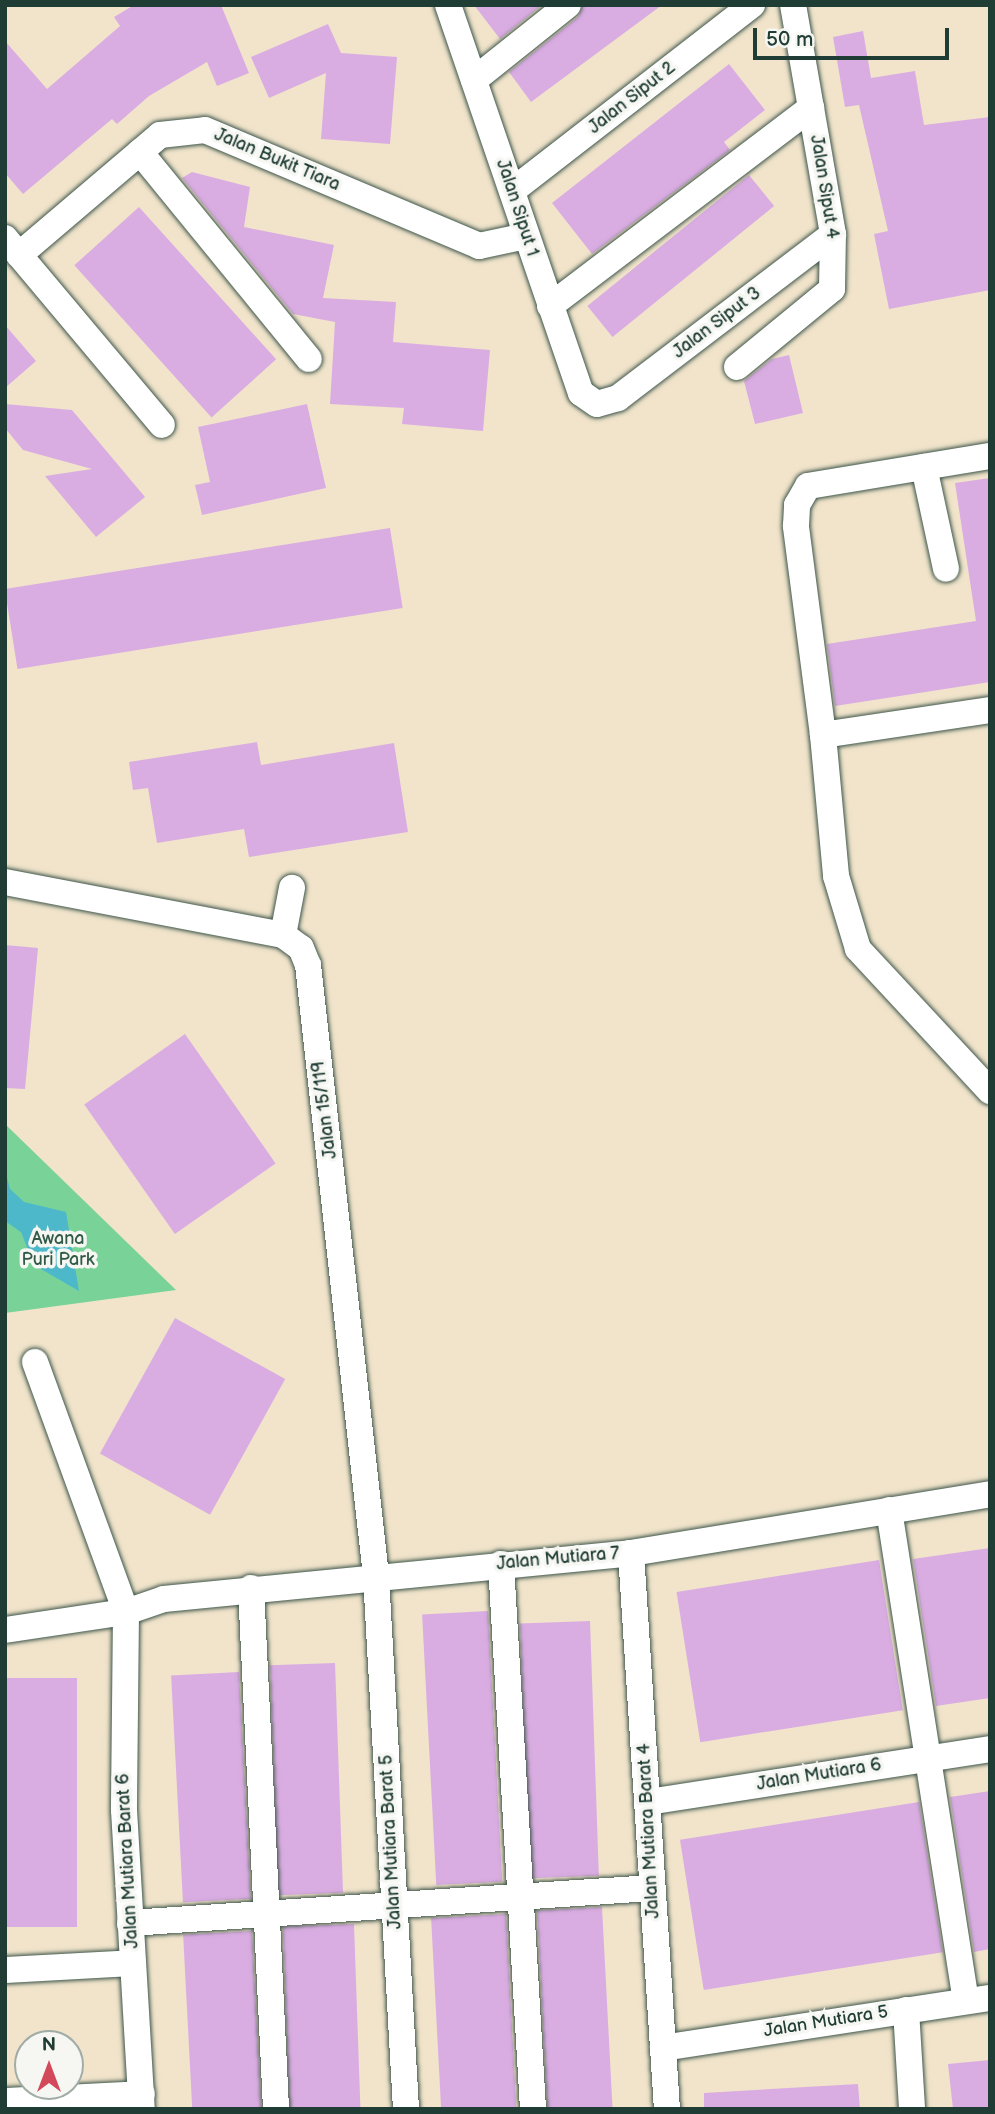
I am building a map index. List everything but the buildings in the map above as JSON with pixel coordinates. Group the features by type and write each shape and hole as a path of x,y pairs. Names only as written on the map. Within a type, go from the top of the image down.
{"street":[{"name":"Jalan Siput 1","path":"448,5 581,393 597,404"},
{"path":"474,80 568,5"},
{"name":"Jalan Siput 2","path":"512,191 751,5"},
{"name":"Jalan Siput 4","path":"737,367 832,289 833,234 793,5"},
{"path":"550,306 811,108"},
{"name":"Jalan Bukit Tiara","path":"162,425 12,246 160,135 205,130 479,246 526,236"},
{"path":"140,152 309,359"},
{"name":"Jalan Siput 3","path":"597,404 618,398 833,234"},
{"path":"990,456 808,486 797,506 836,876 858,949 990,1091"},
{"path":"924,467 946,569"},
{"path":"823,735 990,710"},
{"path":"5,882 283,936 292,888"},
{"name":"Jalan 15/119","path":"283,936 301,948 308,965 376,1576"},
{"path":"5,1630 126,1612 35,1362"},
{"name":"Jalan Mutiara 7","path":"126,1612 164,1599 251,1588 631,1553 990,1494"},
{"path":"889,1510 928,1758 978,1999"},
{"name":"Jalan Mutiara Barat 4","path":"631,1553 667,2109"},
{"path":"501,1564 533,2109"},
{"name":"Jalan Mutiara Barat 5","path":"376,1576 406,2109"},
{"path":"251,1588 276,2109"},
{"name":"Jalan Mutiara Barat 6","path":"126,1612 121,1643 130,1923 142,2101"},
{"name":"Jalan Mutiara 6","path":"648,1802 990,1749"},
{"path":"130,1923 652,1888"},
{"path":"5,1970 133,1963"},
{"name":"Jalan Mutiara 5","path":"663,2048 978,1999"},
{"path":"906,2010 912,2109"},
{"path":"5,2101 142,2101"}],"green space":[{"name":"Awana Puri Park","path":"5,1124 176,1290 5,1313"}],"water":[{"path":"5,1170 10,1189 24,1202 66,1212 79,1291 34,1265 21,1232 5,1221"}]}
